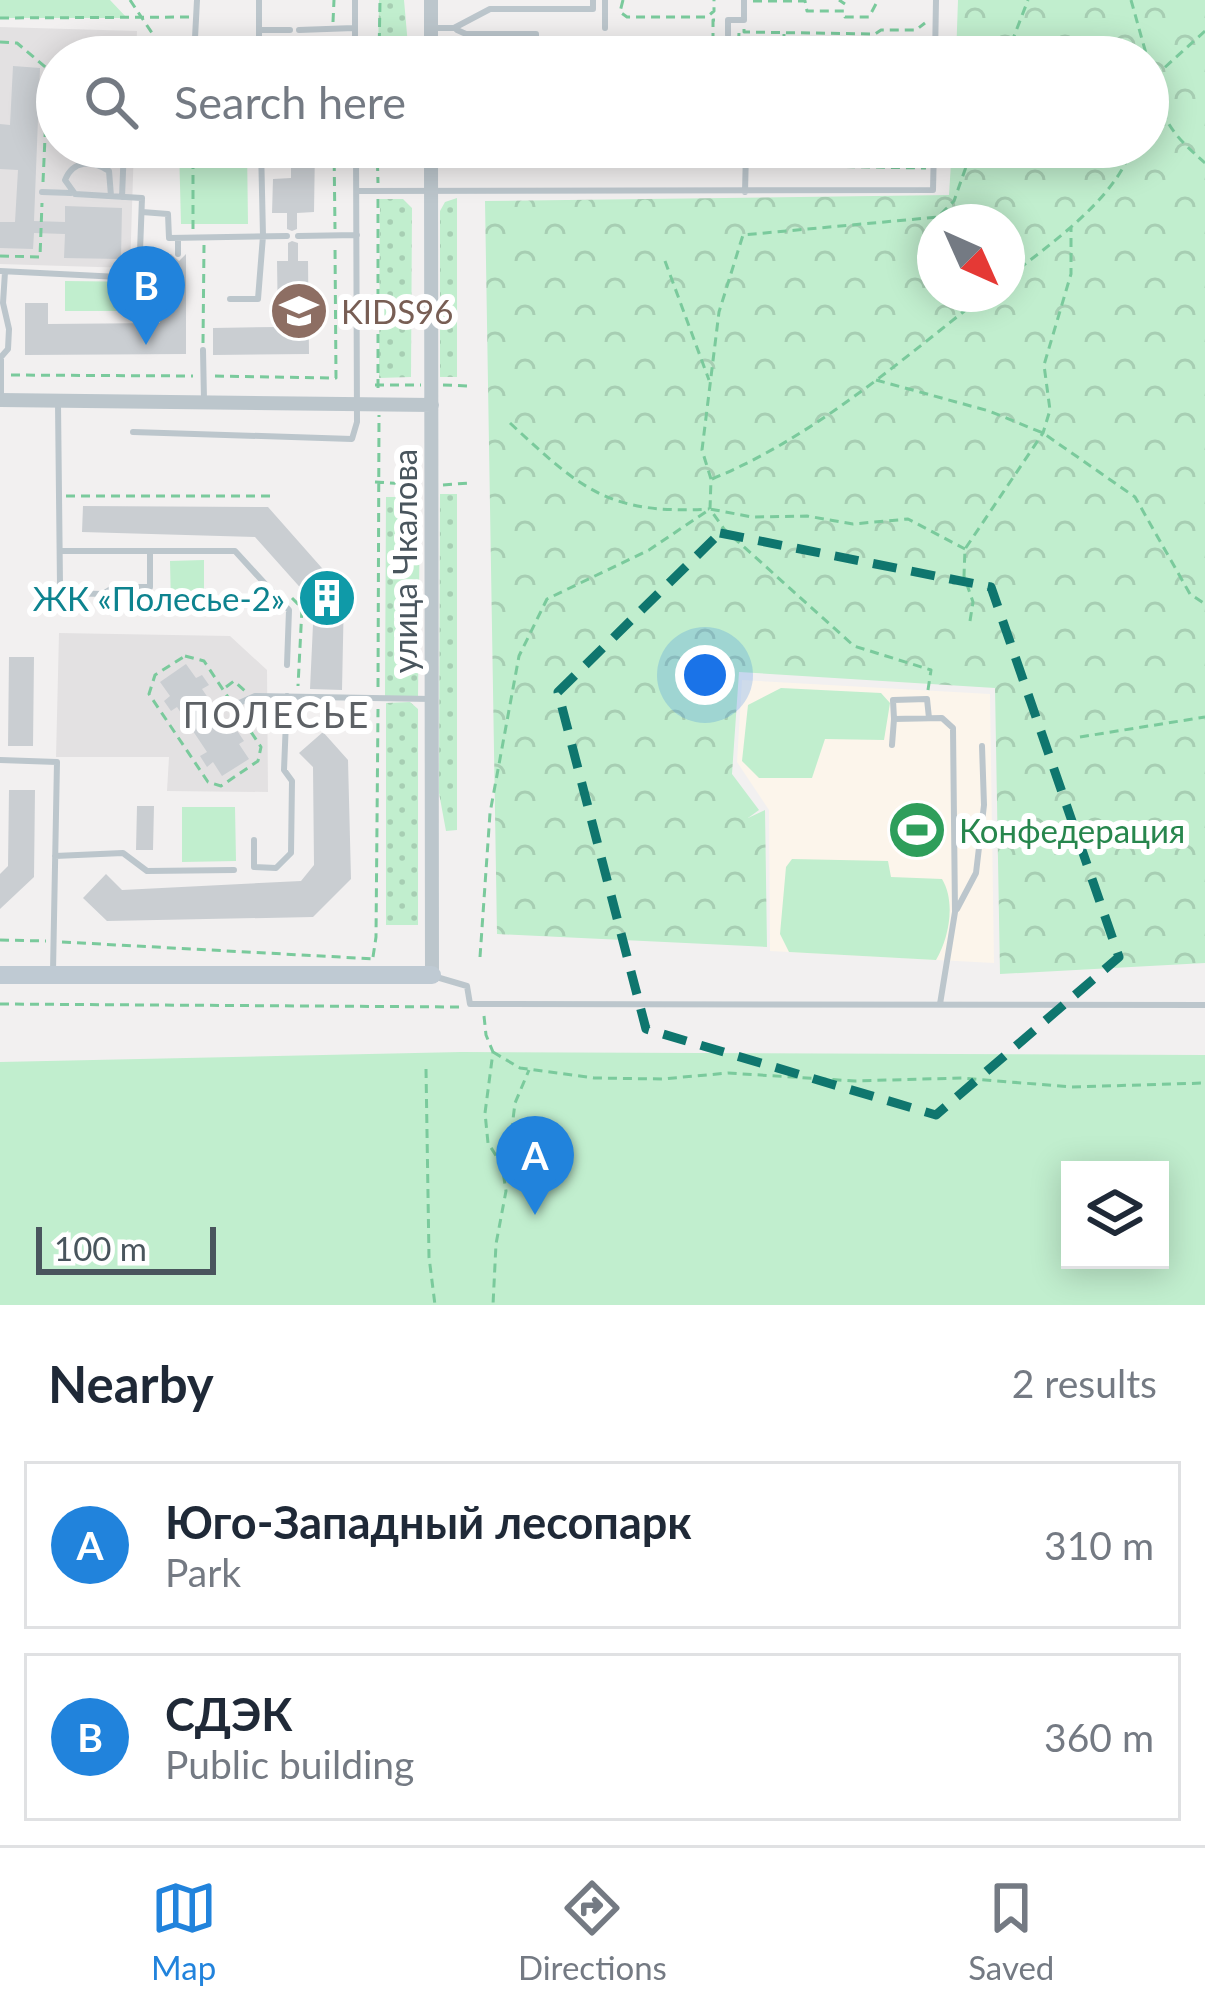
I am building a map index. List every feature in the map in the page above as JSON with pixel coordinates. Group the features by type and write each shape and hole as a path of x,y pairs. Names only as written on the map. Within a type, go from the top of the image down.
{"street":[{"path":"430,36 431,0"},
{"name":"улица Чкалова","path":"431,168 432,975"},
{"path":"0,400 432,405"},
{"path":"0,974 432,975"}],"lane":[{"path":"196,36 197,0"},
{"path":"259,0 259,36"},
{"path":"354,36 355,0"},
{"path":"454,28 490,9 530,5 593,9 593,0"},
{"path":"605,0 605,28"},
{"path":"935,36 936,0"},
{"path":"728,35 728,20 744,20 744,1"},
{"path":"259,30 354,28"},
{"path":"430,28 536,36"},
{"path":"72,168 65,180 75,194"},
{"path":"104,168 109,171 111,196"},
{"path":"122,196 123,168"},
{"path":"230,299 258,299 261,168"},
{"path":"134,432 352,440 356,168"},
{"path":"745,168 745,192"},
{"path":"357,191 934,190 934,168"},
{"path":"0,400 8,329 3,271 139,278 142,198 42,192"},
{"path":"142,212 168,214 169,238 287,236"},
{"path":"298,236 357,236"},
{"path":"178,239 178,254"},
{"path":"203,350 204,403"},
{"path":"58,401 59,585 64,593 104,594 113,600"},
{"path":"60,551 235,551 289,610 287,665"},
{"path":"104,594 114,587 151,587 150,552"},
{"path":"230,706 255,696 431,699"},
{"path":"254,840 254,867 276,868 291,853 292,781 284,770 286,696"},
{"path":"892,745 892,700 927,699 929,718"},
{"path":"894,719 942,718 952,728 955,912 940,1004"},
{"path":"955,912 976,873 984,805 982,746"},
{"path":"0,760 57,762 53,974"},
{"path":"55,856 124,853 147,871 234,870"},
{"path":"432,975 467,986 470,1004 1205,1005"}],"path":[{"path":"130,0 156,36"},
{"path":"379,36 380,0"},
{"path":"622,0 620,12 626,17 707,17 714,11 714,0"},
{"path":"838,0 846,2 841,11"},
{"path":"841,11 845,17 869,17 878,0"},
{"path":"1014,36 1028,0"},
{"path":"1131,0 1141,36"},
{"path":"744,1 803,1 807,10 841,11"},
{"path":"739,36 739,32 916,31 936,14"},
{"path":"0,18 197,17"},
{"path":"713,36 713,20 728,20"},
{"path":"744,20 744,32"},
{"path":"1169,64 1205,32"},
{"path":"0,42 17,43 36,60"},
{"path":"1169,128 1205,163"},
{"path":"0,256 40,257 43,168"},
{"path":"193,168 193,231 204,238 203,350"},
{"path":"1,374 336,378 334,168"},
{"path":"372,959 378,698 377,168"},
{"path":"927,699 931,670 854,646 724,529 710,509 711,479 702,451 718,312 743,235 938,217 954,201 966,168"},
{"path":"1025,264 1071,227 1123,168"},
{"path":"970,621 973,602 964,577 964,549 1042,433 1050,410 1044,365 1071,274 1071,227"},
{"path":"665,260 709,382"},
{"path":"711,479 756,461 876,380 963,312"},
{"path":"876,380 989,411 1042,433 1135,497 1190,594 1205,604"},
{"path":"510,422 564,473 634,508 807,516 854,524 908,519 964,549"},
{"path":"58,496 271,496"},
{"path":"480,957 494,790 519,656 547,599 649,550 710,509"},
{"path":"193,656 205,661 230,706 260,747 258,761 221,786 208,782 148,694 149,683 155,675 193,656"},
{"path":"1080,737 1205,717"},
{"path":"0,940 380,959"},
{"path":"0,1004 459,1007"},
{"path":"485,1009 483,1023 493,1052 486,1127 488,1143 505,1179"},
{"path":"493,1052 509,1065 594,1078 728,1073 823,1081 962,1078 1071,1087 1205,1083"},
{"path":"493,1305 515,1103 530,1068"},
{"path":"426,1069 429,1257 435,1305"}],"highlighted area":[{"path":"720,533 991,587 1119,957 936,1115 646,1029 558,692"}],"shaded area":[{"path":"0,27 137,31 137,36 36,36 36,168 133,168 130,268 0,264"},
{"path":"59,633 230,636 267,670 268,792 167,791 169,757 56,757"},
{"path":"742,680 990,694 994,963 770,951 769,810 737,762"}],"green space":[{"path":"0,0 110,0 127,18 0,18"},
{"path":"379,0 404,0 407,36 378,36"},
{"path":"958,0 1205,0 1205,963 1000,974 995,688 739,672 732,774 759,810 748,818 765,810 767,947 497,934 485,201 949,195 951,168 1169,168 1169,36 957,36"},
{"path":"180,168 247,168 248,224 181,224"},
{"path":"457,198 457,377 440,377 440,211 445,202"},
{"path":"380,199 403,199 412,208 411,377 379,378"},
{"path":"65,281 152,282 152,311 65,311"},
{"path":"440,494 457,494 457,830 446,831 439,793"},
{"path":"386,497 420,497 418,697 385,697"},
{"path":"204,560 204,606 171,606 170,561"},
{"path":"781,688 881,693 890,703 884,740 825,739 812,778 759,778 742,761 748,705"},
{"path":"410,702 418,709 418,925 386,925 386,703"},
{"path":"182,807 235,807 236,861 182,862"},
{"path":"792,859 888,861 891,877 942,879 949,898 949,920 936,960 789,952 780,934 786,867"},
{"path":"461,1052 1205,1055 1205,1305 0,1305 0,1062"}],"building":[{"path":"13,66 36,68 34,221 65,222 65,206 122,208 121,259 64,258 65,234 34,233 33,249 0,248 0,222 15,222 18,170 0,169 0,124 10,125"},
{"path":"291,168 315,168 314,212 297,213 297,229 292,231 287,229 287,213 272,213 273,179 291,178"},
{"path":"292,241 298,243 298,261 308,261 309,354 213,355 213,328 278,327 277,261 288,261"},
{"path":"160,254 171,254 179,261 186,254 186,354 25,355 25,303 48,303 48,324 160,323"},
{"name":"ЖК «Полесье-2»","path":"83,506 268,507 344,593 342,690 310,689 314,603 255,537 82,532"},
{"path":"9,657 34,657 33,746 8,746"},
{"path":"186,664 196,678 202,675 209,685 202,689 232,733 236,729 244,741 239,744 249,759 222,776 213,762 207,767 200,756 207,752 177,707 171,711 164,701 170,696 160,682"},
{"path":"323,732 348,760 351,879 313,917 107,921 83,898 106,874 122,890 301,881 314,865 313,767 299,753"},
{"path":"9,790 35,790 34,877 0,909 0,874 8,866"},
{"path":"137,806 154,806 153,850 136,850"}],"place":[{"name":"KIDS96","path":"299,311"},
{"name":"СДЭК","path":"146,345"},
{"name":"ЖК «Полесье-2»","path":"327,598"},
{"name":"Конфедерация","path":"917,830"},
{"name":"Юго-Западный лесопарк","path":"535,1215"}],"district":[{"name":"ПОЛЕСЬЕ","path":"277,714"}]}
